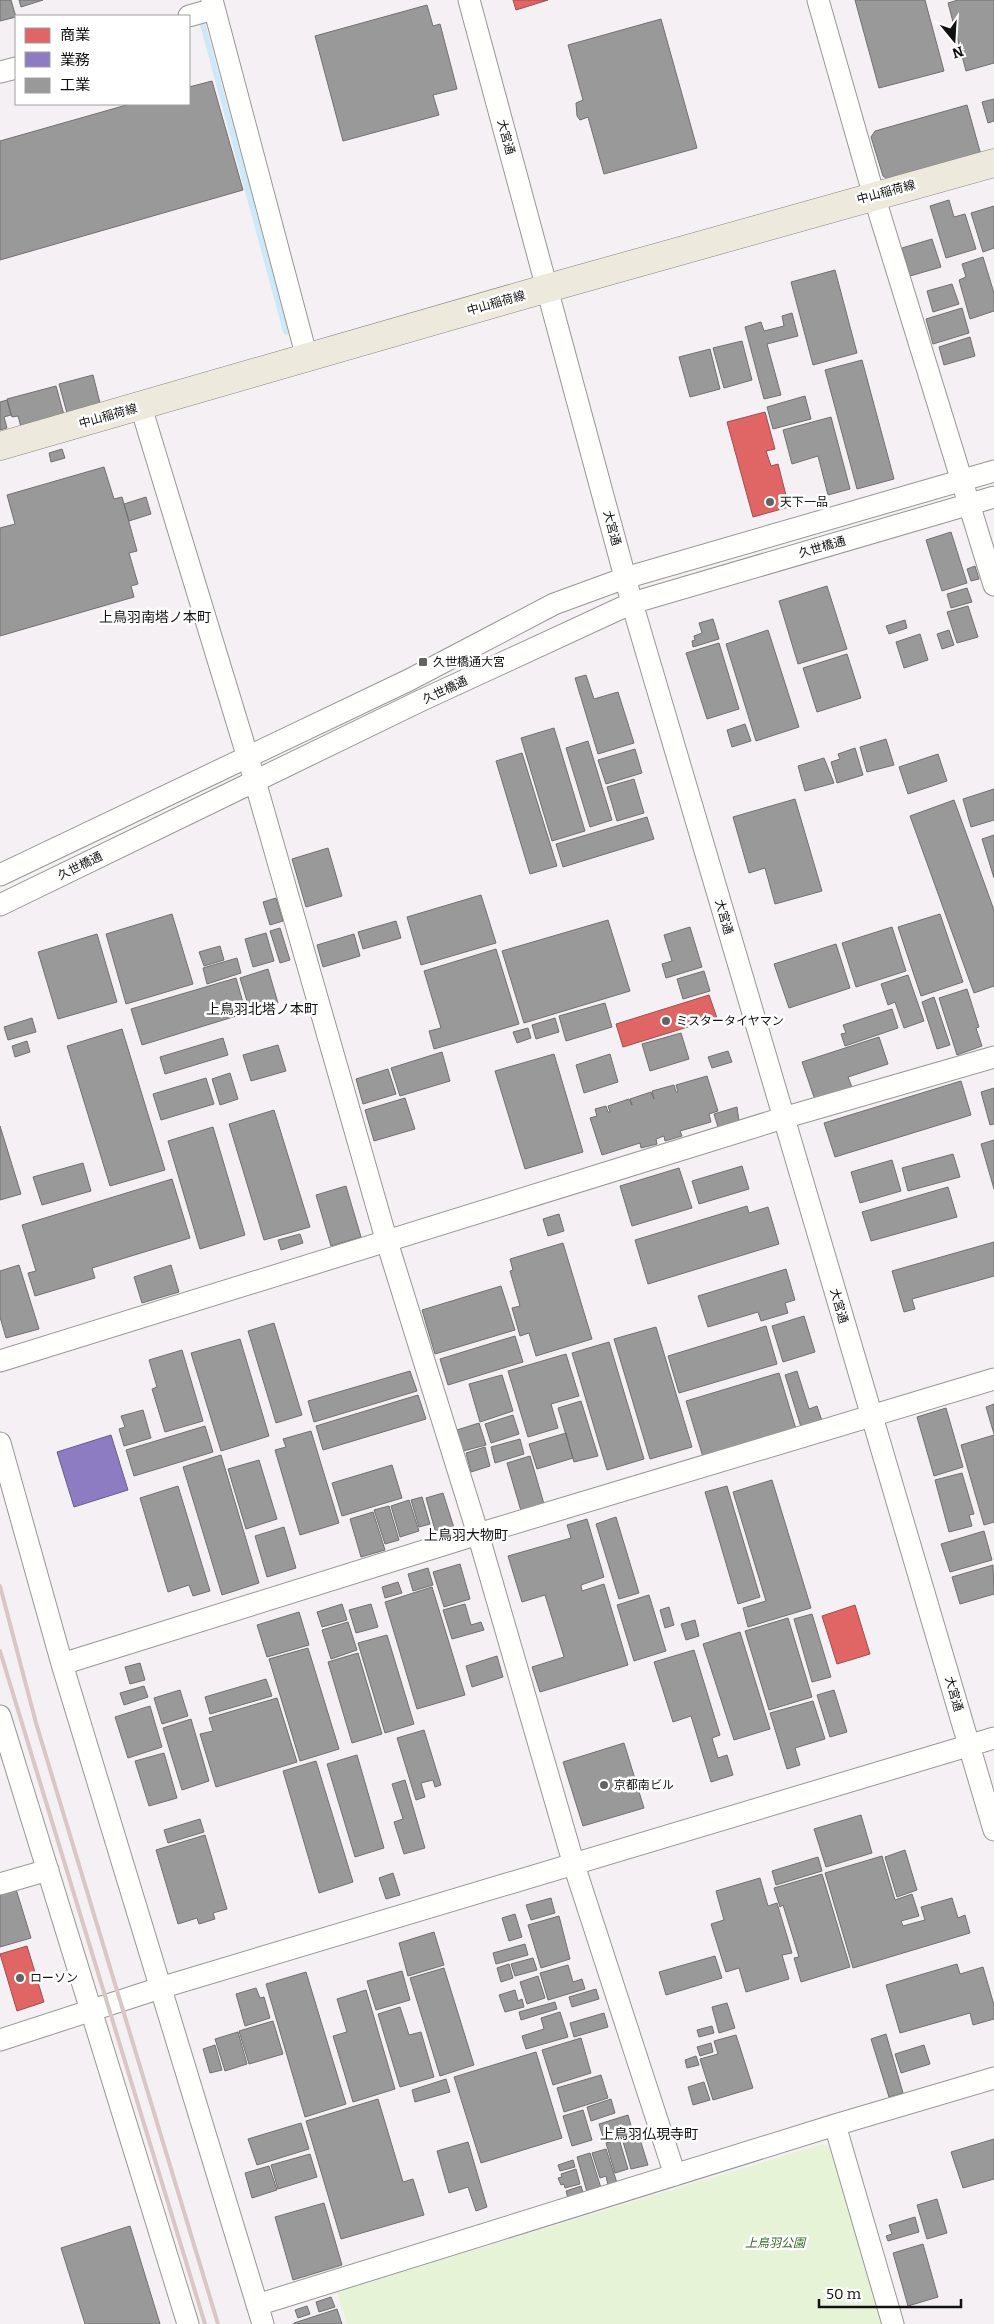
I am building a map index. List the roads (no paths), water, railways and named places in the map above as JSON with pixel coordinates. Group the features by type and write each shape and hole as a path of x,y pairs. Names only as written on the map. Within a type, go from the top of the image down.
{"main road":[{"name":"中山稲荷線","path":"0,446 548,288 994,163"}],"street":[{"name":"大宮通","path":"469,0 632,603 994,1830"},
{"path":"818,0 874,196 994,585"},
{"path":"190,16 213,4 307,358"},
{"path":"0,72 15,68"},
{"path":"141,406 255,781 387,1242 478,1534 574,1865 675,2175"},
{"name":"久世橋通","path":"0,875 409,680 554,604 625,578 994,470"},
{"name":"久世橋通","path":"0,905 420,701 632,603 994,497"},
{"path":"811,524 818,548"},
{"path":"409,680 420,701"},
{"path":"95,830 105,854"},
{"path":"0,1361 783,1118 994,1057"},
{"path":"62,1664 478,1534 994,1379"},
{"path":"0,1443 62,1664 260,2314 675,2175 994,2078"},
{"path":"0,1716 188,2324"},
{"path":"0,2040 160,1988 994,1738"},
{"path":"0,1884 48,1870"},
{"path":"835,2125 893,2324"}],"waterway":[{"path":"201,18 286,332"}],"railway":[{"path":"0,1586 36,1723 218,2324"},
{"path":"0,1651 205,2324"}],"place":[{"name":"天下一品","path":"770,502"},
{"name":"久世橋通大宮","path":"423,662"},
{"name":"ミスタータイヤマン","path":"666,1021"},
{"name":"京都南ビル","path":"604,1785"},
{"name":"ローソン","path":"20,1978"}],"district":[{"name":"上鳥羽南塔ノ本町","path":"155,617"},
{"name":"上鳥羽北塔ノ本町","path":"262,1009"},
{"name":"上鳥羽大物町","path":"466,1535"},
{"name":"上鳥羽仏現寺町","path":"649,2134"}],"park label":[{"name":"上鳥羽公園","path":"775,2243"}]}
